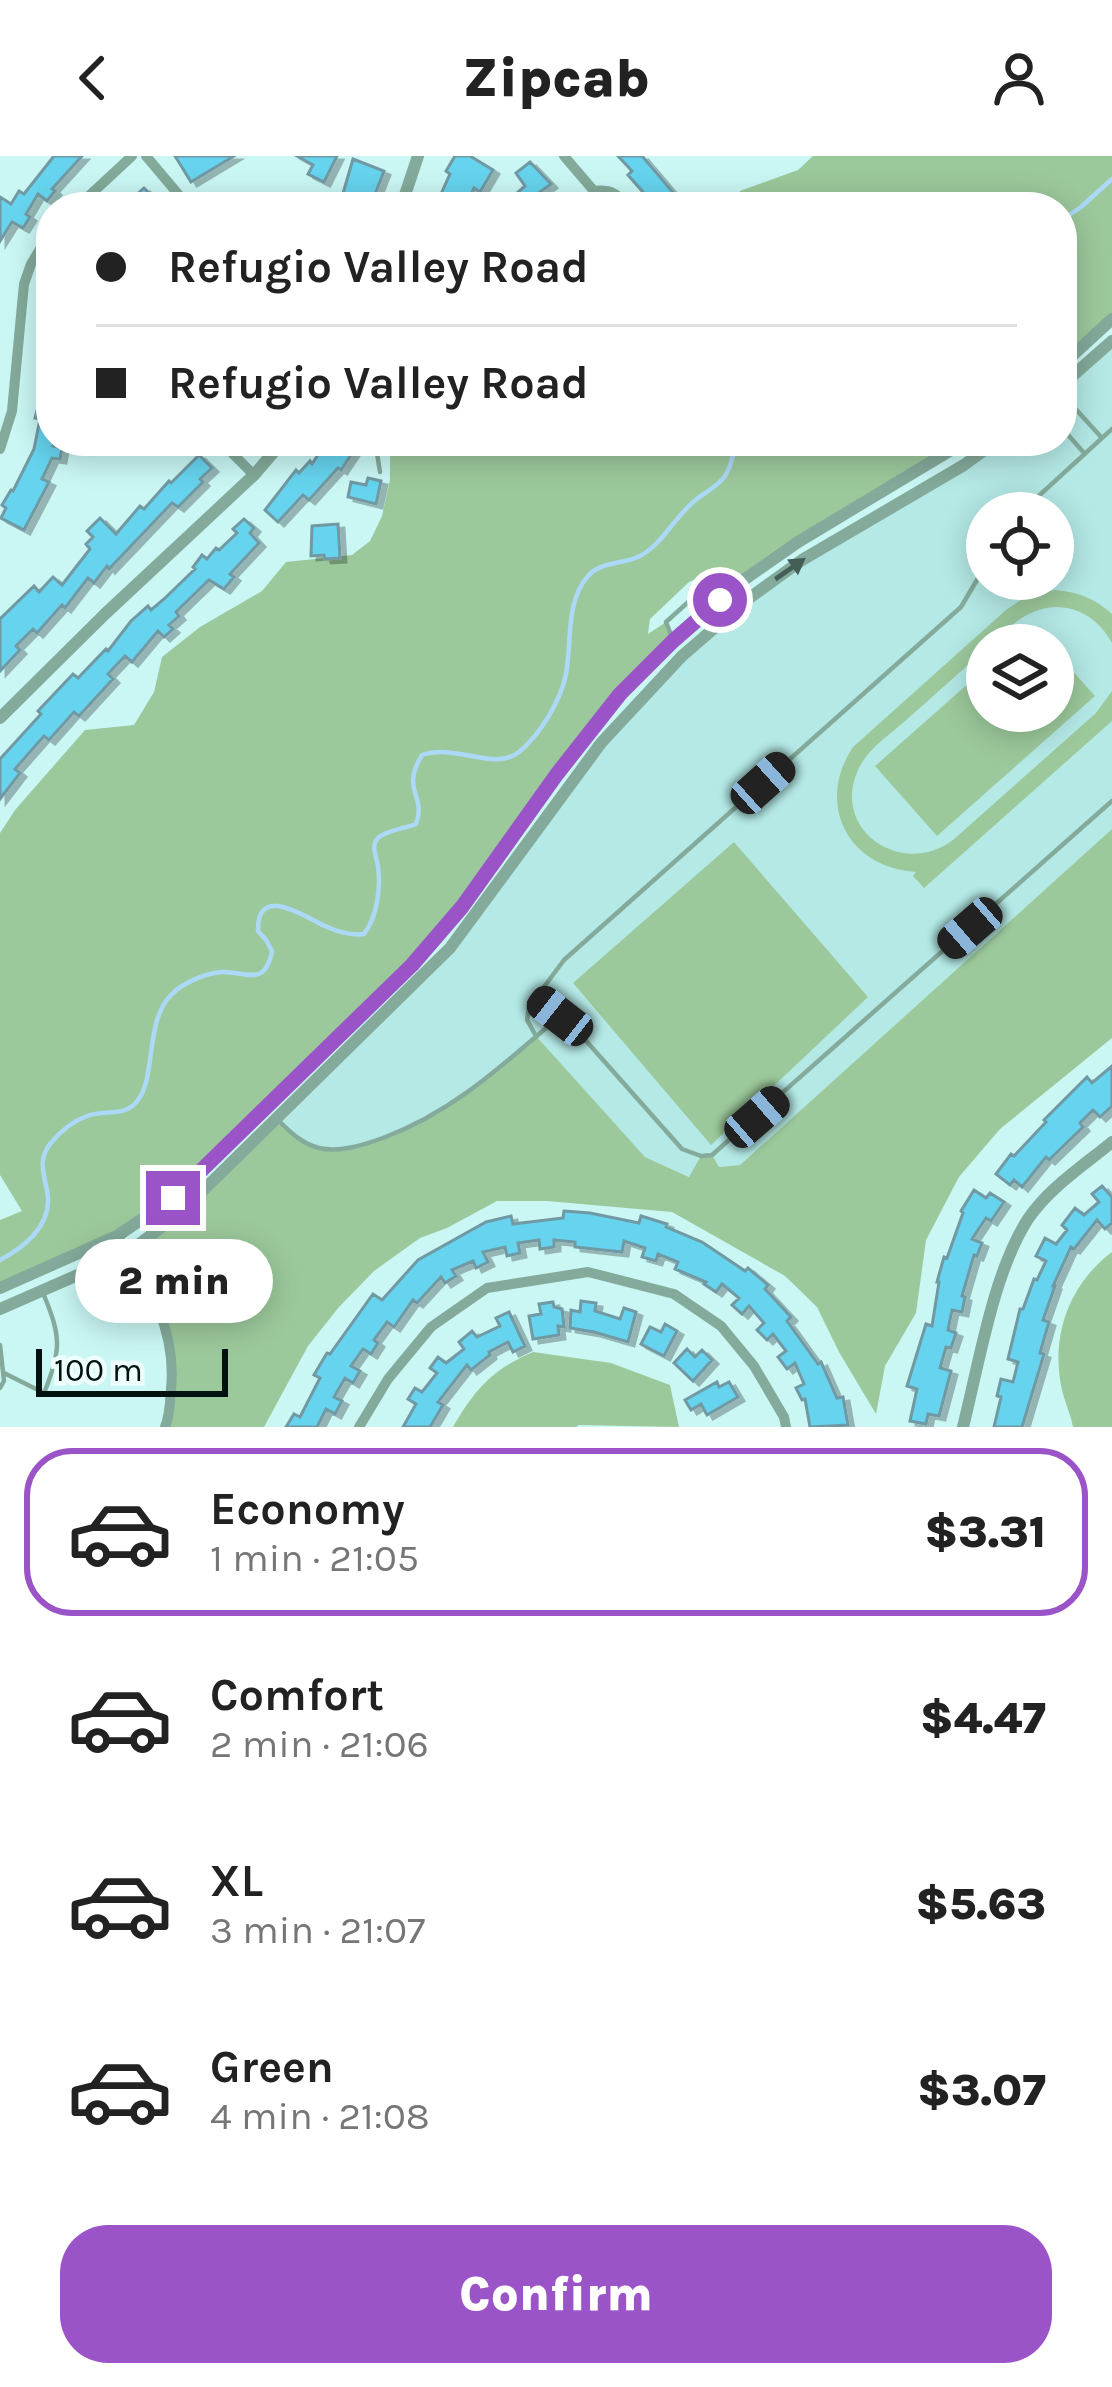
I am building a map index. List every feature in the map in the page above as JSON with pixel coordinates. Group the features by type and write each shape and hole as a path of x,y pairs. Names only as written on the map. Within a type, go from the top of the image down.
{"street":[{"path":"92,192 132,156"},
{"path":"146,156 176,192"},
{"path":"406,192 418,156"},
{"path":"564,156 588,192"},
{"path":"0,449 12,411 24,284 36,256"},
{"path":"1077,351 1112,319"},
{"path":"0,340 17,342"},
{"path":"1077,375 1112,341"},
{"path":"235,456 254,475"},
{"path":"0,718 270,456"},
{"path":"0,1288 117,1236 173,1198 412,965 462,907 620,694 673,641 798,542 941,456"},
{"path":"0,1309 128,1253 182,1211 450,948 602,743 682,656 802,560 977,456"},
{"path":"963,1427 1005,1267 1028,1219 1059,1185 1112,1142"},
{"path":"117,1236 151,1288 167,1328 173,1371 165,1427"},
{"path":"358,1427 388,1378 431,1327 487,1288 588,1272 674,1294 721,1326 754,1366 786,1427"}],"lane":[{"path":"1077,408 1102,438"},
{"path":"1043,492 1112,429"},
{"path":"1077,446 1084,454"},
{"path":"378,456 380,472"},
{"path":"536,1036 527,1020 530,1006 564,960 966,598"},
{"path":"720,600 729,614"},
{"path":"536,997 572,1025 682,1149 712,1155 1112,802"},
{"path":"276,1119 313,1147 363,1145 439,1113 470,1093 560,1016"},
{"path":"4,1373 44,1393 58,1360 56,1322 43,1290"},
{"path":"0,1345 4,1373 0,1388"}],"shaded area":[{"path":"1112,341 1112,829 740,1165 690,1177 645,1157 536,1037 469,1093 386,1137 342,1149 313,1147 276,1119 421,979 569,784 729,614 974,456 1077,456 1077,372"}],"green space":[{"path":"813,156 1112,156 1112,319 1077,351 1077,192 740,192 798,170"},
{"path":"390,456 941,456 798,542 720,600 710,595 705,575 689,582 650,619 648,634 666,622 673,641 620,695 462,906 173,1198 117,1236 0,1288 0,1220 22,1211 0,1175 0,833 85,730 134,725 154,692 162,657 200,627 262,591 286,562 352,555 370,541 382,516"},
{"path":"1074,593 1112,614 1112,643 1097,623 1065,608 1041,609 1013,624 990,624 1021,600 1074,600"},
{"path":"966,646 966,667 873,749 859,768 852,790 854,810 875,842 912,854 933,851 953,840 1096,713 1112,691 1112,721 924,888 913,876 916,872 872,859 845,829 837,790 853,747"},
{"path":"1074,672 1095,696 1074,715"},
{"path":"966,686 966,732 1054,732 937,836 875,766"},
{"path":"1112,829 1112,1038 1000,1129 959,1177 926,1240 916,1313 885,1366 876,1414 817,1307 785,1276 672,1212 497,1201 420,1238 374,1271 308,1346 264,1427 165,1427 169,1418 167,1328 128,1253 276,1119 296,1137 327,1150 363,1145 439,1113 536,1036 645,1157 689,1177 701,1156 712,1155 719,1167 740,1165"},
{"path":"734,842 868,997 711,1145 573,983"},
{"path":"1112,1252 1112,1427 1073,1427 1059,1370 1061,1331 1084,1280"},
{"path":"533,1352 611,1363 670,1385 679,1427 453,1427 486,1382"}],"building":[{"path":"54,156 82,156 54,192 36,192 23,228 12,222 0,241 0,197 11,204 19,191 24,194"},
{"path":"175,156 234,156 191,182"},
{"path":"297,156 337,156 324,182 308,174 313,165"},
{"path":"455,156 470,156 493,170 480,192 474,188 472,192 442,192 450,174 446,171"},
{"path":"618,156 642,156 673,192 643,192 628,175 632,171"},
{"path":"353,159 384,171 376,192 343,192"},
{"path":"530,162 551,184 540,192 518,192 525,186 516,173"},
{"path":"36,439 36,456 61,456 52,458 42,479 49,482 24,530 1,518 6,508 2,505"},
{"path":"198,456 212,468 178,507 172,503 94,583 88,578 65,608 62,605 37,633 33,629 0,671 0,619 34,586 39,592 53,577 62,585 90,549 86,544 93,537 87,531 100,518 116,534 140,506 144,509"},
{"path":"317,456 350,456 309,500 303,495 278,522 265,510 296,470 299,473 310,461 312,464"},
{"path":"368,478 381,481 376,504 348,497 351,482 366,485"},
{"path":"244,519 254,528 250,533 259,543 230,574 234,577 224,589 209,580 176,612 179,616 169,625 173,629 164,637 158,631 132,662 125,656 108,674 113,679 79,716 74,712 49,740 44,736 15,769 20,773 0,799 0,759 41,714 38,711 73,674 78,678 108,651 131,621 164,599 195,569 202,555 207,559 219,550"},
{"path":"338,524 340,558 311,556 312,526"},
{"path":"1112,1066 1112,1106 1100,1117 1093,1110 1080,1123 1083,1127 1049,1160 1046,1157 1022,1187 996,1174 1087,1077 1092,1083"},
{"path":"1102,1186 1112,1197 1112,1223 1105,1229 1097,1220 1071,1247 1053,1286 1043,1320 1049,1322 1040,1353 1044,1354 1022,1427 994,1427 1001,1379 1013,1382 1018,1362 1008,1359 1020,1309 1046,1261 1036,1256 1045,1238 1056,1244 1075,1208 1084,1215 1099,1202 1092,1194"},
{"path":"974,1190 1004,1202 972,1239 982,1243 962,1296 962,1312 952,1310 948,1330 956,1333 940,1368 951,1371 939,1416 928,1414 926,1424 910,1421 917,1389 907,1386 926,1324 932,1326 944,1257"},
{"path":"564,1211 639,1223 641,1216 667,1224 745,1271 748,1268 768,1285 765,1289 791,1317 787,1321 821,1362 837,1398 843,1397 848,1425 810,1427 805,1399 796,1388 804,1384 795,1363 787,1369 778,1357 786,1351 773,1334 767,1340 757,1330 764,1323 749,1306 742,1314 732,1305 739,1298 722,1284 716,1292 706,1282 675,1269 678,1262 658,1254 656,1261 642,1257 645,1248 624,1241 622,1252 554,1240 554,1247 540,1249 539,1240 518,1243 520,1253 507,1256 505,1247 483,1252 488,1262 476,1268 473,1261 452,1270 456,1276 445,1283 441,1277 417,1303 413,1300 394,1327 387,1322 371,1354 363,1349 351,1366 360,1371 353,1383 345,1378 334,1397 342,1401 335,1414 326,1409 317,1427 286,1427 294,1414 300,1417 327,1353 373,1294 382,1300 418,1260 486,1222 511,1216 513,1224 563,1218"},
{"path":"581,1301 596,1303 595,1311 620,1319 624,1308 636,1312 628,1342 570,1328 571,1310 580,1312"},
{"path":"553,1302 562,1309 564,1327 558,1326 559,1335 533,1339 529,1316 541,1314 539,1304"},
{"path":"509,1312 525,1346 513,1352 508,1342 471,1370 467,1365 438,1402 443,1405 430,1427 403,1427 416,1404 408,1399 415,1388 422,1392 437,1373 430,1368 438,1357 446,1363 464,1349 459,1342 472,1331 477,1337 500,1326 496,1318"},
{"path":"665,1324 677,1331 664,1356 641,1344 650,1327 661,1332"},
{"path":"687,1349 695,1357 702,1350 712,1360 693,1381 674,1363"},
{"path":"717,1382 719,1387 729,1382 738,1397 707,1415 701,1404 691,1410 685,1400"}],"waterway":[{"path":"1077,210 1112,179"},
{"path":"0,1260 26,1243 45,1218 48,1197 43,1164 50,1144 82,1118 121,1111 138,1100 147,1078 157,1019 171,995 209,974 253,975 265,970 272,951 258,931 260,917 273,906 339,932 364,934 378,893 374,844 385,833 416,824 419,814 413,777 422,755 448,752 498,759 527,745 560,695 573,610 588,576 638,557 655,545 689,506 725,476 733,456"}],"route":[{"path":"173,1198 412,965 462,907 620,694 720,600"}]}
